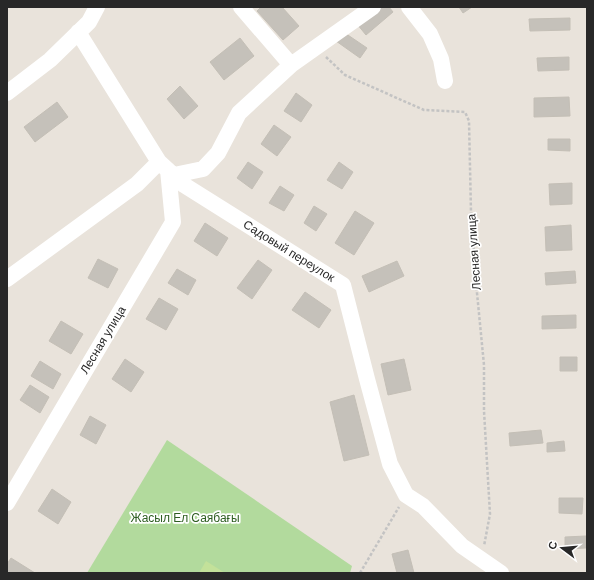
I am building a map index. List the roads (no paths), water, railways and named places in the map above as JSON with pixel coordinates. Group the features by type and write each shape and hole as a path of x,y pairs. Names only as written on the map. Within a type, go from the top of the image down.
{"street":[{"path":"7,93 50,60 89,22 97,7"},
{"path":"241,7 291,65"},
{"path":"7,278 137,184 167,169 203,169 218,153 239,113 291,65 373,7"},
{"path":"409,7 430,34 441,59 445,81"},
{"name":"Садовый переулок","path":"78,32 167,169 184,185 344,286 366,379 390,464 406,495 423,506 462,546 501,573"},
{"name":"Лесная улица","path":"7,503 173,222 167,169"}],"park label":[{"name":"Жасыл Ел Саябағы","path":"185,518"}]}
